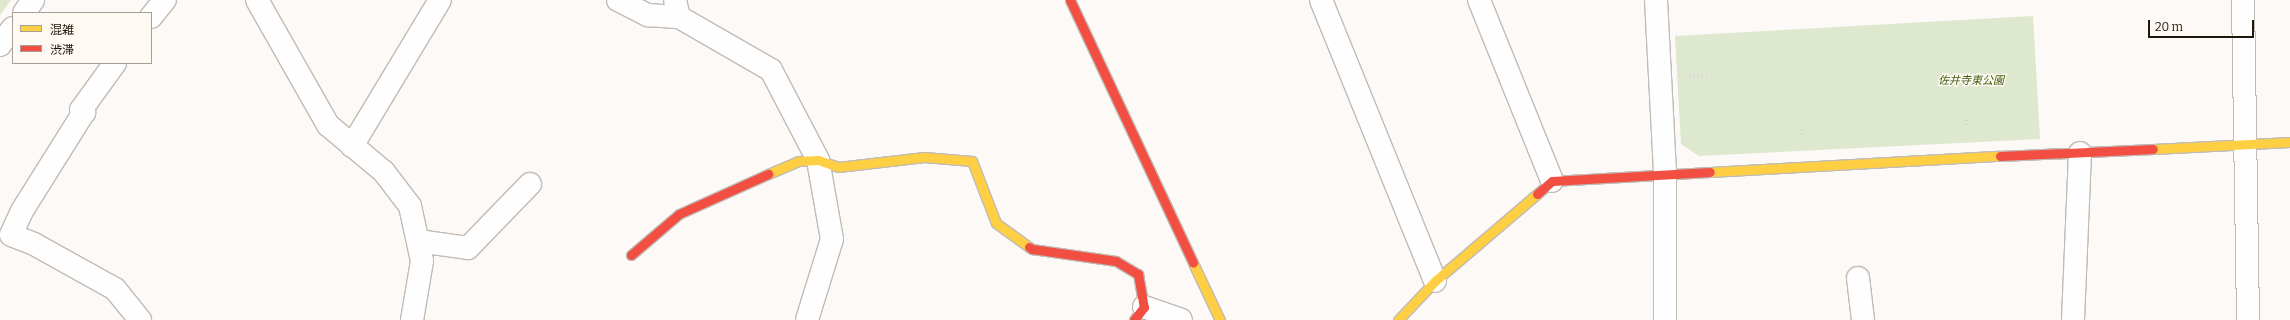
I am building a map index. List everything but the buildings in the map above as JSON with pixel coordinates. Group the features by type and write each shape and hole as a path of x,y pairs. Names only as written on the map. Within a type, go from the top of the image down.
{"street":[{"path":"25,12 33,0"},
{"path":"152,17 165,0"},
{"path":"257,0 328,126 384,172 410,206 422,261 412,320"},
{"path":"352,146 440,0"},
{"path":"618,0 648,15 677,9 772,70 818,160 832,238 808,320"},
{"path":"1070,0 1220,320"},
{"path":"1321,0 1435,281"},
{"path":"1479,0 1552,181"},
{"path":"1656,0 1665,174 1665,320"},
{"path":"2242,0 2248,320"},
{"path":"0,45 12,29"},
{"path":"114,64 81,110 84,112 6,236 34,244 116,289 140,320"},
{"path":"1398,320 1435,281 1552,181 2290,142"},
{"path":"2073,320 2080,153"},
{"path":"630,255 679,214 798,161 818,160 838,167 924,157 972,161 996,223 1032,249 1116,261 1138,274 1139,313 1181,320"},
{"path":"418,241 468,248 530,184"},
{"path":"1858,278 1864,320"}],"green space":[{"path":"0,0 11,0 0,15"},
{"name":"佐井寺東公園","path":"2033,16 2040,139 1699,156 1681,144 1675,36"}],"traffic: slow":[{"path":"2153,149 2290,142"},
{"path":"1710,172 2000,156"},
{"path":"768,174 798,161 818,160 838,167 924,157 972,161 996,223 1029,247"},
{"path":"1398,320 1435,281 1537,194"},
{"path":"1193,263 1220,320"}],"traffic: jam":[{"path":"1070,0 1193,263"},
{"path":"2000,156 2153,149"},
{"path":"1537,194 1552,181 1710,172"},
{"path":"631,255 679,214 768,174"},
{"path":"1029,247 1032,249 1116,261 1138,274 1144,307 1134,320"}]}
